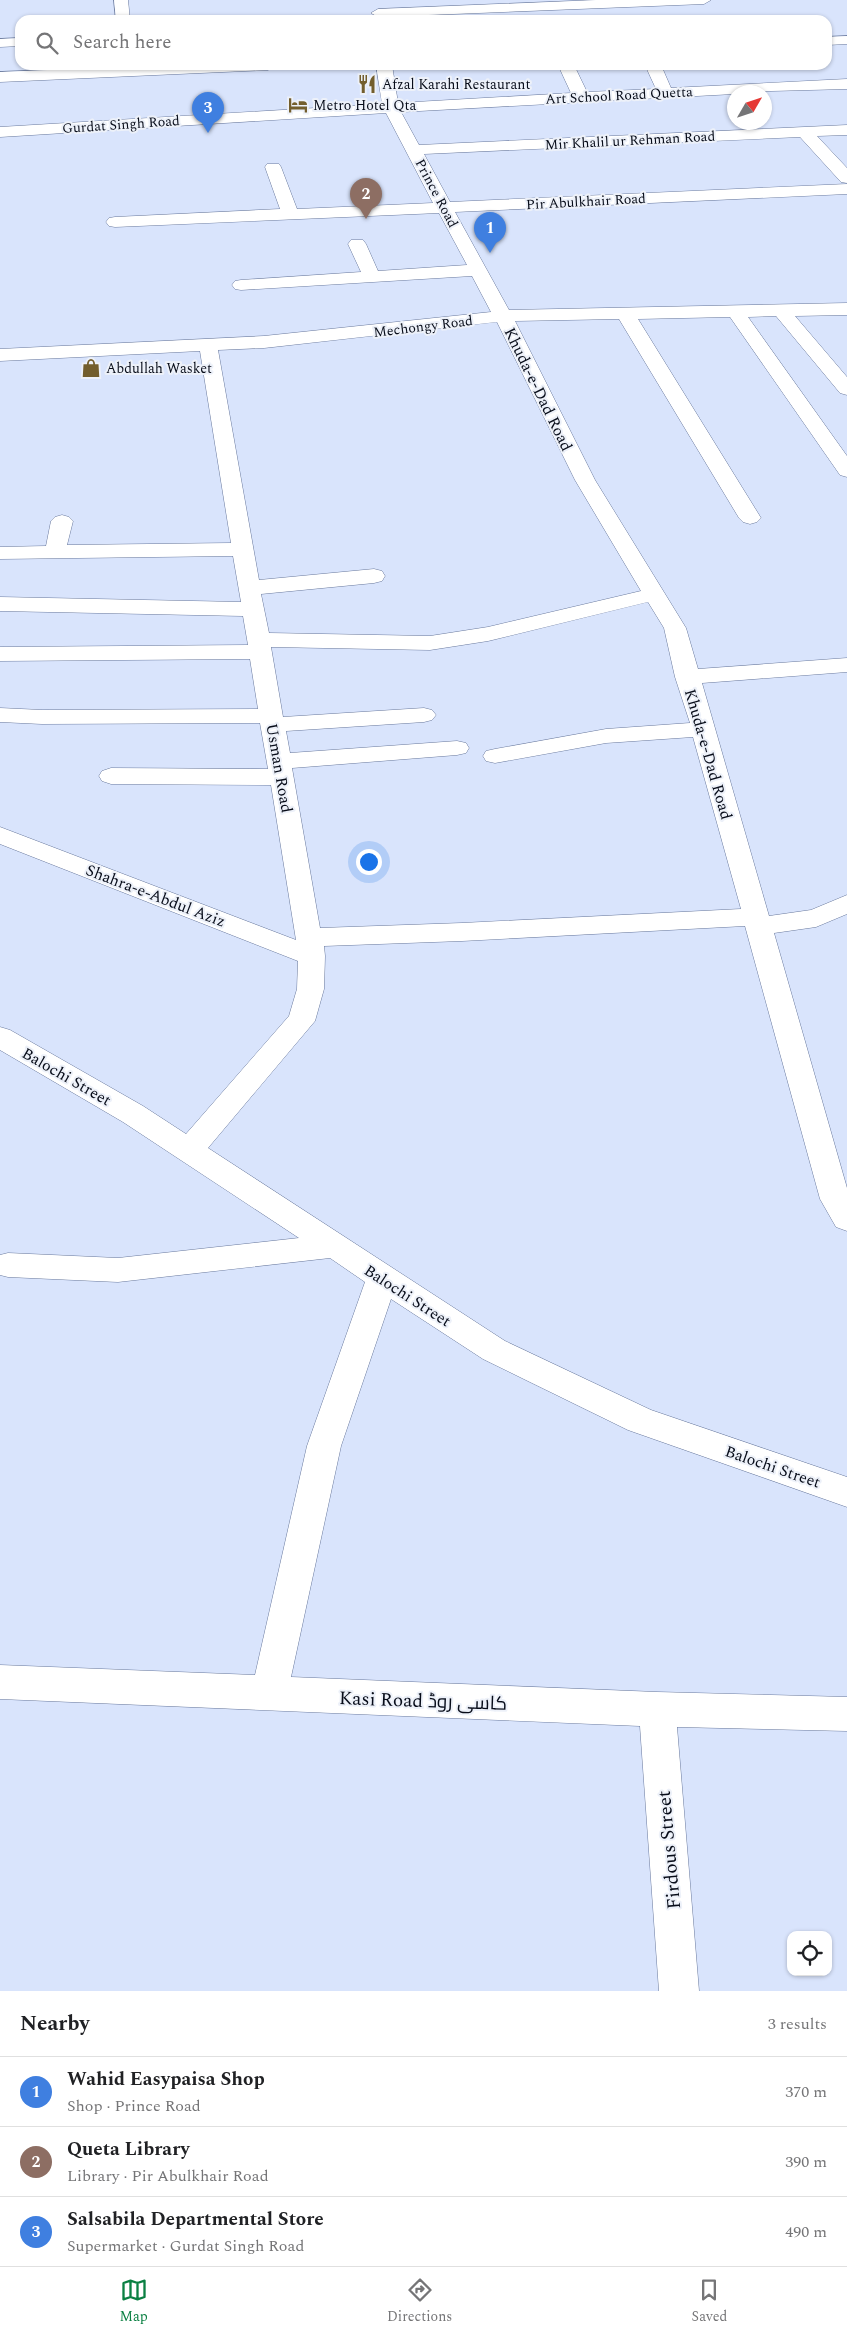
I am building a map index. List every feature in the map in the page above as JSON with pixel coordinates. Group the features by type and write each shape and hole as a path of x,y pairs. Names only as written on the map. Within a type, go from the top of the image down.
{"street":[{"path":"121,0 122,15"},
{"path":"376,11 452,5 549,13 568,3 704,0"},
{"path":"632,3 638,15"},
{"path":"832,40 847,40"},
{"path":"0,43 15,42"},
{"path":"0,77 156,70"},
{"name":"Prince Road","path":"385,70 391,108 503,316"},
{"path":"568,70 581,97"},
{"path":"655,70 665,93"},
{"name":"Art School Road Quetta","path":"391,108 847,84"},
{"name":"Gurdat Singh Road","path":"0,132 391,108"},
{"name":"Mir Khalil ur Rehman Road","path":"413,150 847,130"},
{"path":"804,132 847,178"},
{"path":"273,168 290,214"},
{"name":"Pir Abulkhair Road","path":"114,222 847,189"},
{"path":"357,244 372,277"},
{"path":"241,285 478,270"},
{"name":"Mechongy Road","path":"0,355 310,338 503,316 626,315 847,309"},
{"path":"781,310 847,389"},
{"path":"735,311 847,471"},
{"path":"626,315 750,518"},
{"name":"Khuda-e-Dad Road","path":"503,316 585,480 675,628 687,677 835,1199 847,1219"},
{"name":"Usman Road","path":"189,1150 301,1021 308,1007 312,988 311,946 208,344"},
{"path":"55,553 62,521"},
{"path":"0,553 243,549"},
{"path":"0,604 252,598 374,576"},
{"path":"0,654 430,643 488,634 655,594"},
{"path":"687,677 843,672"},
{"path":"0,715 272,721 424,714"},
{"path":"495,756 606,736 702,728"},
{"path":"111,776 280,769 457,748"},
{"name":"Shahra-e-Abdul Aziz","path":"0,835 311,946"},
{"path":"311,946 462,932 816,918 847,904"},
{"name":"Balochi Street","path":"0,1037 133,1114 494,1350 640,1420 847,1492"},
{"path":"8,1265 118,1270 333,1246"},
{"path":"270,1694 324,1446 382,1278"},
{"name":"Kasi Road کاسی روڈ","path":"0,1682 657,1709 847,1714"},
{"name":"Firdous Street","path":"657,1709 679,1991"}],"place":[{"name":"Afzal Karahi Restaurant","path":"367,84"},
{"name":"Metro Hotel Qta","path":"298,105"},
{"name":"Salsabila Departmental Store","path":"208,133"},
{"name":"Queta Library","path":"366,219"},
{"name":"Wahid Easypaisa Shop","path":"490,253"},
{"name":"Abdullah Wasket","path":"91,368"}]}
